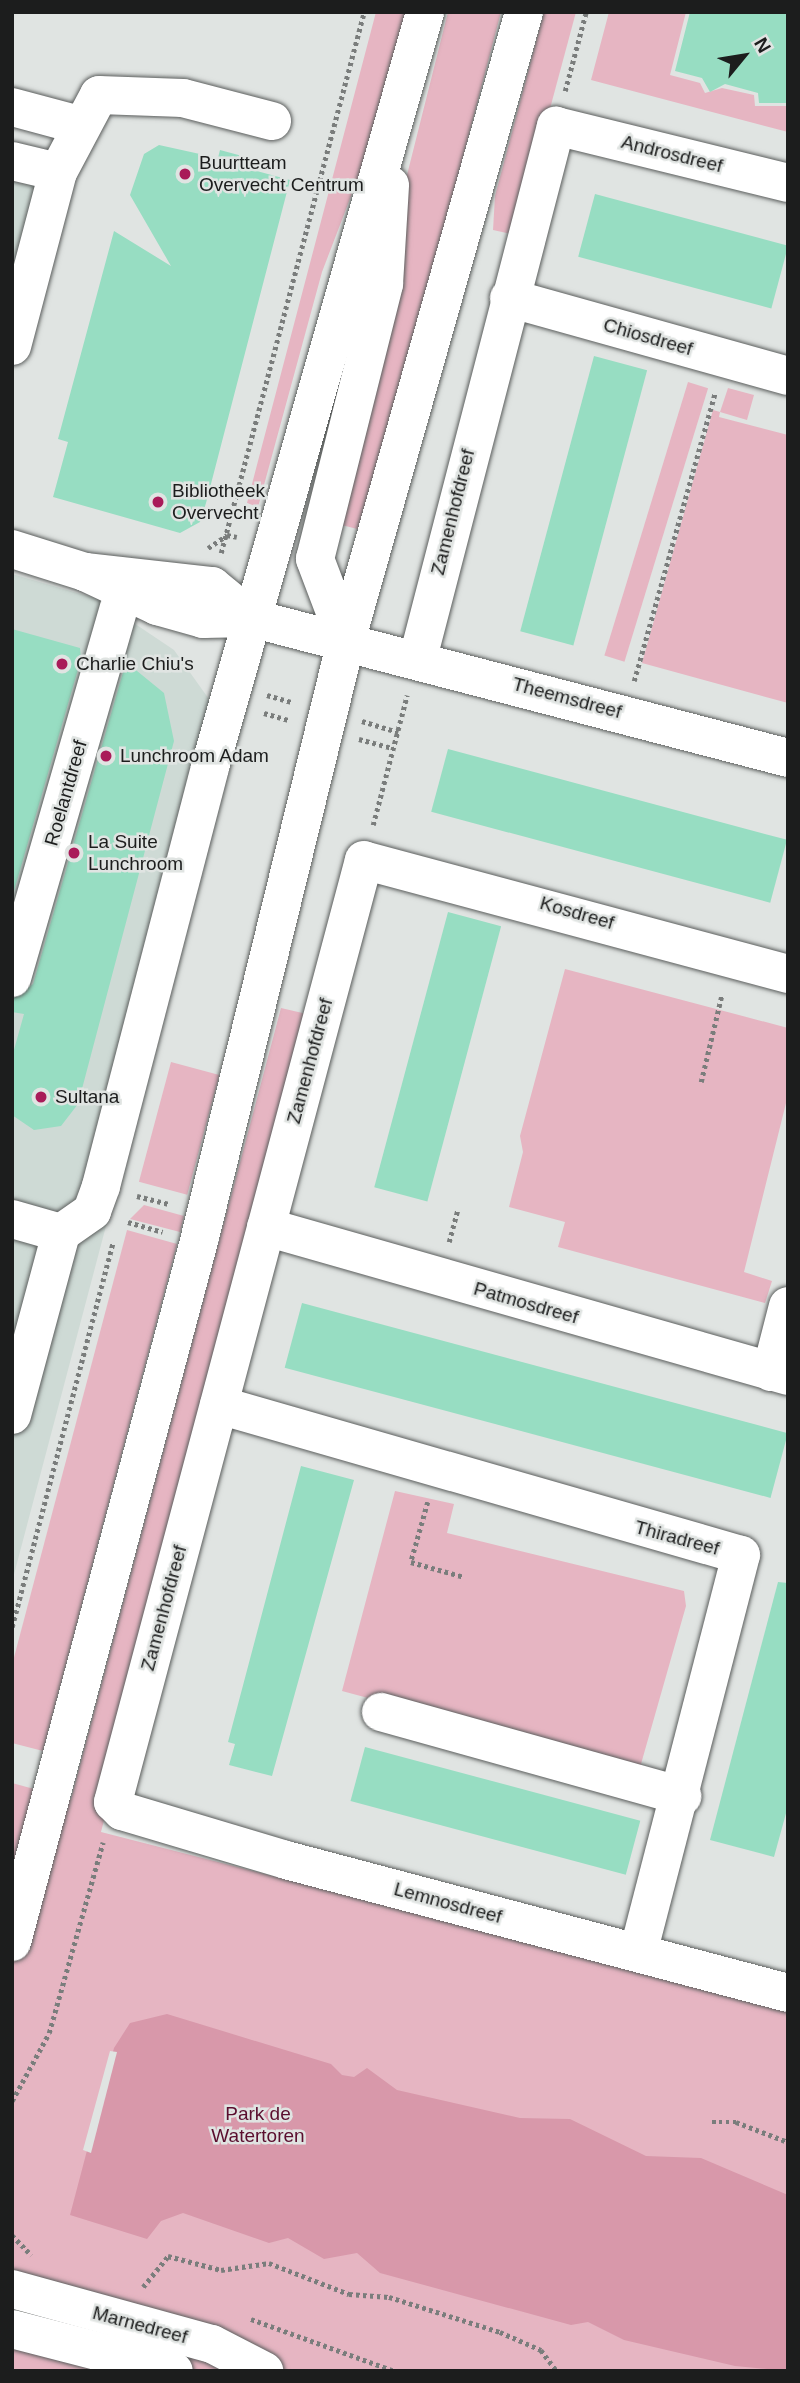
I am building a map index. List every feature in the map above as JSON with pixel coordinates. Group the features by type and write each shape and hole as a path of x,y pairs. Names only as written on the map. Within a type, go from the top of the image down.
{"street":[{"path":"12,1415 61,1233 92,1211 251,618 394,112 425,12"},
{"path":"12,1942 199,1241 346,641 524,12"},
{"path":"12,346 58,172 79,125 99,95 141,93 272,121"},
{"path":"12,107 79,125"},
{"path":"346,641 314,559 384,284 394,112"},
{"name":"Androsdreef","path":"556,126 788,183"},
{"name":"Zamenhofdreef","path":"418,658 509,298 556,126"},
{"path":"12,161 58,172"},
{"name":"Chiosdreef","path":"509,298 788,376"},
{"path":"12,549 85,572 157,606 203,619 251,618 346,641"},
{"path":"85,572 212,586 251,618"},
{"name":"Roelantdreef","path":"12,978 119,608"},
{"name":"Theemsdreef","path":"346,641 788,758"},
{"name":"Zamenhofdreef","path":"113,1802 363,860"},
{"name":"Kosdreef","path":"363,860 788,974"},
{"path":"12,1219 61,1233"},
{"name":"Patmosdreef","path":"266,1227 779,1374"},
{"path":"779,1374 788,1306"},
{"name":"Thiradreef","path":"219,1405 436,1471 741,1555 682,1796 638,1953"},
{"path":"381,1712 682,1796"},
{"name":"Lemnosdreef","path":"113,1802 122,1811 286,1860 788,1993"},
{"name":"Marnedreef","path":"12,2289 212,2344 264,2371"},
{"name":"Marnedreef","path":"12,2329 174,2371"}],"path":[{"path":"212,586 364,12"},
{"path":"556,126 586,12"},
{"path":"625,713 724,358"},
{"path":"363,860 418,658"},
{"path":"234,689 398,732"},
{"path":"701,1082 731,958"},
{"path":"92,1211 199,1241"},
{"path":"436,1471 411,1562 464,1577"},
{"path":"12,2101 49,2033 113,1802"},
{"path":"712,2122 736,2122 788,2142"},
{"path":"143,2288 168,2256 221,2270 270,2263 349,2294 389,2297 500,2332 541,2350 557,2371"},
{"path":"245,2318 395,2371"}],"shaded area":[{"path":"12,165 52,176 12,308"},
{"path":"12,574 98,599 174,650 211,702 242,711 12,1582"},
{"path":"167,2014 331,2064 342,2075 354,2077 367,2068 397,2090 520,2118 570,2119 646,2156 701,2158 788,2195 788,2371 735,2366 624,2340 588,2322 571,2325 380,2273 357,2253 324,2259 288,2238 269,2243 183,2213 161,2221 147,2239 70,2215 114,2048 130,2023"}],"green space":[{"path":"376,12 406,12 361,170 322,272 258,507 247,503"},
{"path":"448,12 501,12 365,531 330,522 390,294 407,175"},
{"path":"544,12 576,12 516,235 493,230 495,196"},
{"path":"609,12 686,12 670,75 700,83 705,93 722,88 754,95 755,106 788,106 788,132 591,80"},
{"path":"688,382 708,388 624,662 604,656"},
{"path":"728,388 754,395 747,420 720,412"},
{"path":"713,410 720,412 719,417 788,435 788,703 642,663"},
{"path":"565,969 788,1028 788,1095 744,1272 772,1281 765,1303 558,1247 565,1222 509,1207 523,1152 520,1136"},
{"name":"Park de Watertoren","path":"281,1008 311,1015 101,1832 788,2008 788,2371 12,2371 12,1783 71,1799"},
{"path":"171,1062 219,1075 187,1195 139,1182"},
{"path":"144,1205 184,1216 180,1232 130,1219"},
{"path":"127,1230 177,1244 43,1751 12,1743 12,1665"},
{"path":"395,1491 454,1504 447,1533 684,1591 686,1606 639,1771 342,1691"}],"pier":[{"path":"110,2051 117,2052 91,2153 83,2150"}],"building":[{"path":"690,12 788,12 788,103 759,103 758,93 725,84 710,92 702,78 675,71"},
{"path":"159,145 218,158 220,150 257,160 253,170 290,180 206,503 200,522 180,533 53,497 68,442 58,439 114,231 171,266 130,195 144,154"},
{"path":"595,194 788,246 771,309 578,257"},
{"path":"594,356 647,370 573,646 520,631"},
{"path":"12,629 80,648 81,659 12,898"},
{"path":"126,662 164,693 174,741 78,1104 61,1126 34,1130 12,1115 12,1057 24,1014 12,1012 12,999 33,984"},
{"path":"448,749 787,840 770,903 431,812"},
{"path":"448,912 501,926 427,1202 374,1187"},
{"path":"302,1303 788,1433 771,1498 285,1368"},
{"path":"301,1466 354,1480 272,1776 229,1765 235,1744 228,1742"},
{"path":"778,1582 788,1583 788,1806 774,1857 710,1840"},
{"path":"365,1747 640,1821 626,1875 351,1801"}],"place":[{"name":"Buurtteam Overvecht Centrum","path":"185,174"},
{"name":"Bibliotheek Overvecht","path":"158,502"},
{"name":"Charlie Chiu's","path":"62,664"},
{"name":"Lunchroom Adam","path":"106,756"},
{"name":"La Suite Lunchroom","path":"74,853"},
{"name":"Sultana","path":"41,1097"}]}
